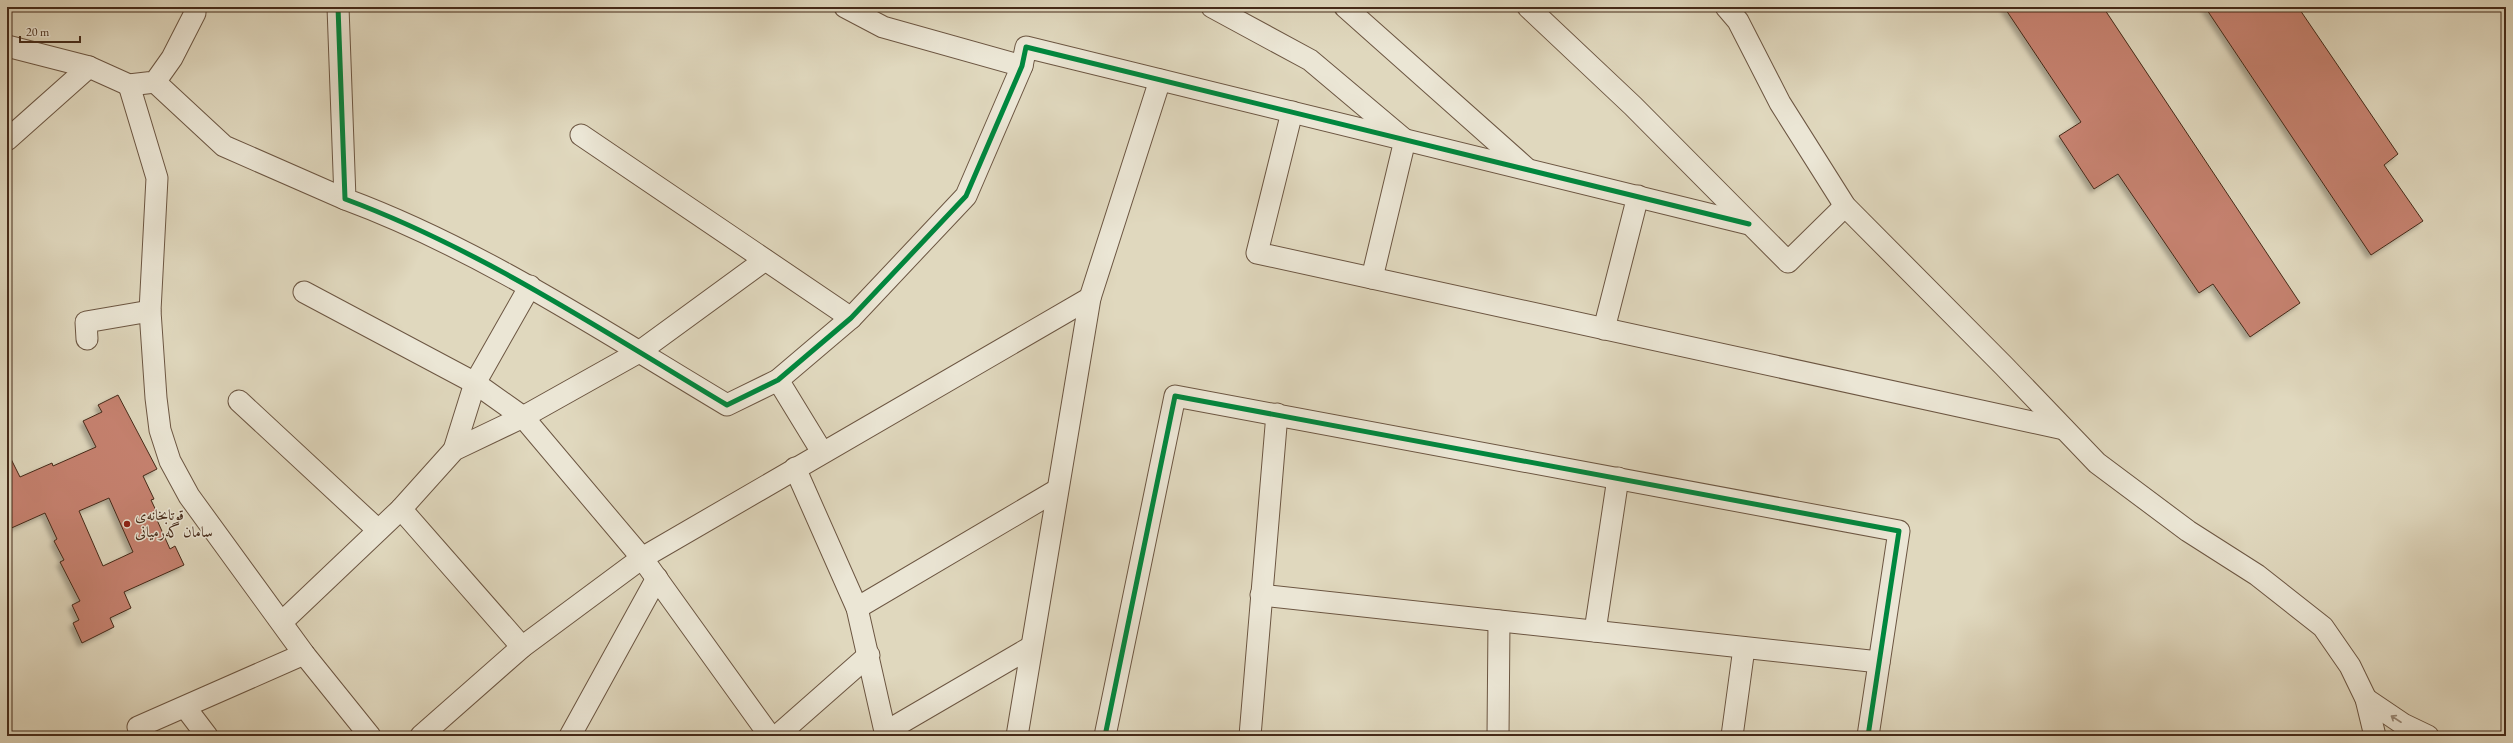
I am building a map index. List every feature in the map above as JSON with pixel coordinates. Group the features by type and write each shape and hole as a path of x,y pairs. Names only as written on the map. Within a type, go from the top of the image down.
{"street":[{"path":"338,7 344,198"},
{"path":"845,7 883,28 1022,66"},
{"path":"1212,7 1310,60 1405,140"},
{"path":"1345,7 1528,170"},
{"path":"1528,7 1633,106 1788,262 1845,206"},
{"path":"1726,7 1738,21 1780,103 1845,206 2103,468 2188,532 2257,575 2323,627 2350,666 2366,699 2375,736"},
{"path":"7,46 89,67 129,85 155,82 172,58 201,9"},
{"path":"155,82 224,146 403,222 530,286 727,405 778,380 851,318 966,196 1022,66 1026,47 1749,224"},
{"path":"7,140 89,67"},
{"path":"1017,736 1030,646 1090,298 1160,80"},
{"path":"129,85 157,178 150,311 160,430 170,461 189,496 304,654 370,736"},
{"path":"1292,112 1257,253 2064,429"},
{"path":"581,135 851,318"},
{"path":"1372,278 1405,140"},
{"path":"1604,329 1638,196"},
{"path":"282,622 401,509 454,450 523,417 640,352 765,260"},
{"path":"454,450 475,383 530,286"},
{"path":"304,292 475,383 523,417 642,558 770,736"},
{"path":"421,736 522,647 642,558 822,452 1090,298"},
{"path":"87,339 86,322 150,311"},
{"path":"778,380 822,452"},
{"path":"1105,736 1175,396 1899,531 1868,736"},
{"path":"239,402 378,530"},
{"path":"1250,736 1277,414"},
{"path":"795,468 857,608 886,733 1030,646"},
{"path":"1595,631 1618,478"},
{"path":"857,608 1057,490"},
{"path":"401,509 522,647"},
{"path":"570,736 657,578"},
{"path":"1261,594 1879,662"},
{"path":"1498,736 1499,621"},
{"path":"1732,736 1744,648"},
{"path":"138,727 304,654"},
{"path":"777,736 869,655"},
{"path":"2366,699 2403,724 2428,736"},
{"path":"185,707 208,736"}],"building":[{"path":"2004,7 2103,7 2300,303 2250,337 2213,284 2199,293 2118,174 2094,189 2059,136 2081,122"},
{"path":"2205,7 2298,7 2398,154 2384,165 2423,221 2371,255"},
{"path":"118,395 157,469 143,476 154,499 151,500 160,519 157,520 170,549 175,546 184,565 124,592 131,608 110,618 114,627 82,643 73,623 79,620 72,605 80,601 60,562 64,560 54,541 57,539 45,513 7,530 7,451 20,477 52,463 53,466 96,447 83,421 102,412 98,405","holes":["109,498 133,552 103,566 79,511"]}],"cycle path":[{"path":"338,7 345,199 395,219 492,267 587,320 727,405 778,380 851,318 966,196 1022,66 1026,47 1749,224"},
{"path":"1105,736 1175,396 1899,531 1868,736"}],"place":[{"name":"قوتابخانەی سامان گەرمیانی","path":"127,524"}]}
